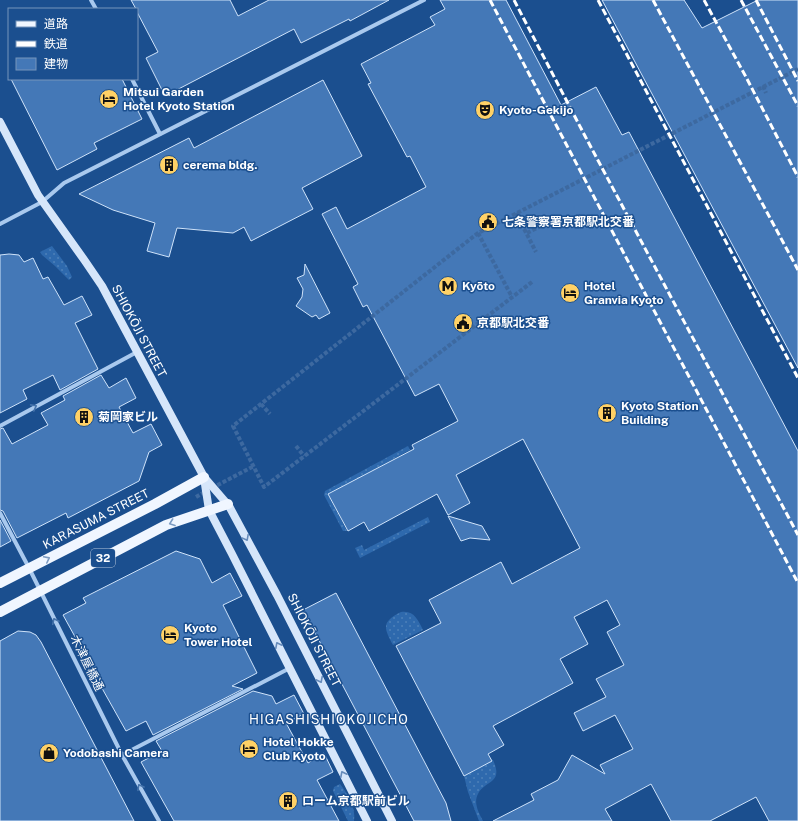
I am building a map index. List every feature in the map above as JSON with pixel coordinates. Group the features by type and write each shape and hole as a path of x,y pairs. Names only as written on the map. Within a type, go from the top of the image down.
{"main road":[{"name":"KARASUMA STREET","path":"0,582 155,504 204,477"},
{"name":"32","path":"0,612 166,525 228,504"}],"street":[{"path":"0,224 42,202 64,183 424,0"},
{"path":"133,80 160,134"},
{"name":"SHIOKŌJI STREET","path":"0,122 31,184 42,202 97,278 204,477 228,504 277,595 392,821"},
{"path":"0,426 137,352"},
{"name":"SHIOKŌJI STREET","path":"204,477 209,510 367,821"},
{"name":"木津屋橋通","path":"0,513 122,755 159,821"},
{"path":"122,755 290,668"}],"shaded area":[{"path":"52,246 67,266 72,277 69,280 40,252"},
{"path":"408,446 410,450 328,495 347,531 343,531 324,495 325,491"},
{"path":"428,517 430,522 360,558 355,548 362,545 364,550"},
{"path":"401,612 409,613 415,616 423,630 393,645 386,630 386,626 390,619"},
{"path":"493,760 496,768 495,778 481,790 476,801 477,808 483,821 479,821 468,792 464,776"},
{"path":"340,784 351,801 354,811 354,821 348,821 333,791 334,787"}],"building":[{"path":"131,0 230,0 238,16 269,0 389,0 350,21 349,19 301,43 294,29 165,96 146,58 158,52 138,14 138,8 135,8"},
{"name":"Kyoto Station Building","path":"440,0 506,0 561,105 596,87 622,135 629,132 798,451 798,821 769,821 756,797 710,821 671,821 651,784 605,809 612,821 493,821 534,800 531,794 558,780 572,755 605,774 600,765 633,749 615,715 583,731 574,713 606,697 596,679 624,665 607,632 620,625 607,600 574,617 588,644 560,659 573,683 493,726 504,745 488,754 492,761 464,776 396,646 441,623 429,600 501,562 512,584 580,548 523,439 456,475 470,503 448,515 437,494 369,531 364,522 348,531 328,494 414,449 412,445 458,421 439,384 415,396 367,305 363,307 353,287 358,284 322,214 336,207 347,229 426,187 410,156 407,157 368,84 371,83 361,64 435,25 430,17 445,9"},
{"path":"602,0 684,0 702,28 758,0 798,0 798,368"},
{"path":"12,80 122,80 142,119 94,143 97,149 57,170"},
{"path":"323,80 362,156 302,188 313,209 251,241 244,227 233,233 177,228 169,257 147,251 155,223 113,210 79,194 189,138 194,148"},
{"path":"0,255 19,255 24,262 33,258 43,279 48,277 64,305 82,296 92,315 75,323 98,369 60,390 53,375 23,390 27,399 0,413"},
{"path":"305,264 330,313 319,319 316,315 312,317 296,306 302,297 303,289 297,278 304,275"},
{"path":"101,375 109,388 126,378 136,398 119,407 133,433 151,424 162,445 149,452 139,481 68,518 66,513 17,538 3,511 0,510 0,429 3,428 12,444 48,425 41,413 65,400 63,396"},
{"path":"448,516 482,526 490,540 470,538 461,541"},
{"path":"0,520 11,541 0,547"},
{"name":"Kyoto Tower Hotel","path":"176,551 200,559 212,583 230,573 242,596 223,605 257,673 232,686 243,689 153,735 146,721 126,731 63,615 86,603 83,598"},
{"path":"336,593 446,803 451,821 414,821 303,610"},
{"name":"Yodobashi Camera","path":"18,631 30,632 36,635 41,642 134,821 0,821 0,641"},
{"path":"253,691 272,696 276,704 294,695 304,714 286,723 308,763 324,753 333,772 317,780 339,821 174,821 141,762 162,751 156,741"}],"tunnel":[{"path":"532,282 264,487 233,426 478,233 798,69"},
{"path":"763,86 766,93"},
{"path":"516,213 536,252"},
{"path":"527,233 549,222"},
{"path":"478,233 512,297"},
{"path":"261,404 270,414"},
{"path":"296,446 304,456"},
{"path":"212,488 254,466"},
{"path":"196,497 206,491"}],"railway":[{"path":"490,0 798,583"},
{"path":"514,0 798,535"},
{"path":"598,0 798,378"},
{"path":"653,0 798,270"},
{"path":"704,0 798,177"},
{"path":"741,0 798,106"},
{"path":"756,0 798,81"}],"place":[{"name":"Mitsui Garden Hotel Kyoto Station","path":"109,99"},
{"name":"Kyoto-Gekijo","path":"485,110"},
{"name":"cerema bldg.","path":"169,165"},
{"name":"七条警察署京都駅北交番","path":"488,222"},
{"name":"Kyōto","path":"448,286"},
{"name":"Hotel Granvia Kyoto","path":"570,293"},
{"name":"京都駅北交番","path":"463,323"},
{"name":"Kyoto Station Building","path":"607,413"},
{"name":"菊岡家ビル","path":"84,417"},
{"name":"Kyoto Tower Hotel","path":"170,635"},
{"name":"Hotel Hokke Club Kyoto","path":"249,749"},
{"name":"Yodobashi Camera","path":"49,753"},
{"name":"ローム京都駅前ビル","path":"288,801"}],"district":[{"name":"HIGASHISHIOKOJICHO","path":"329,719"}]}
